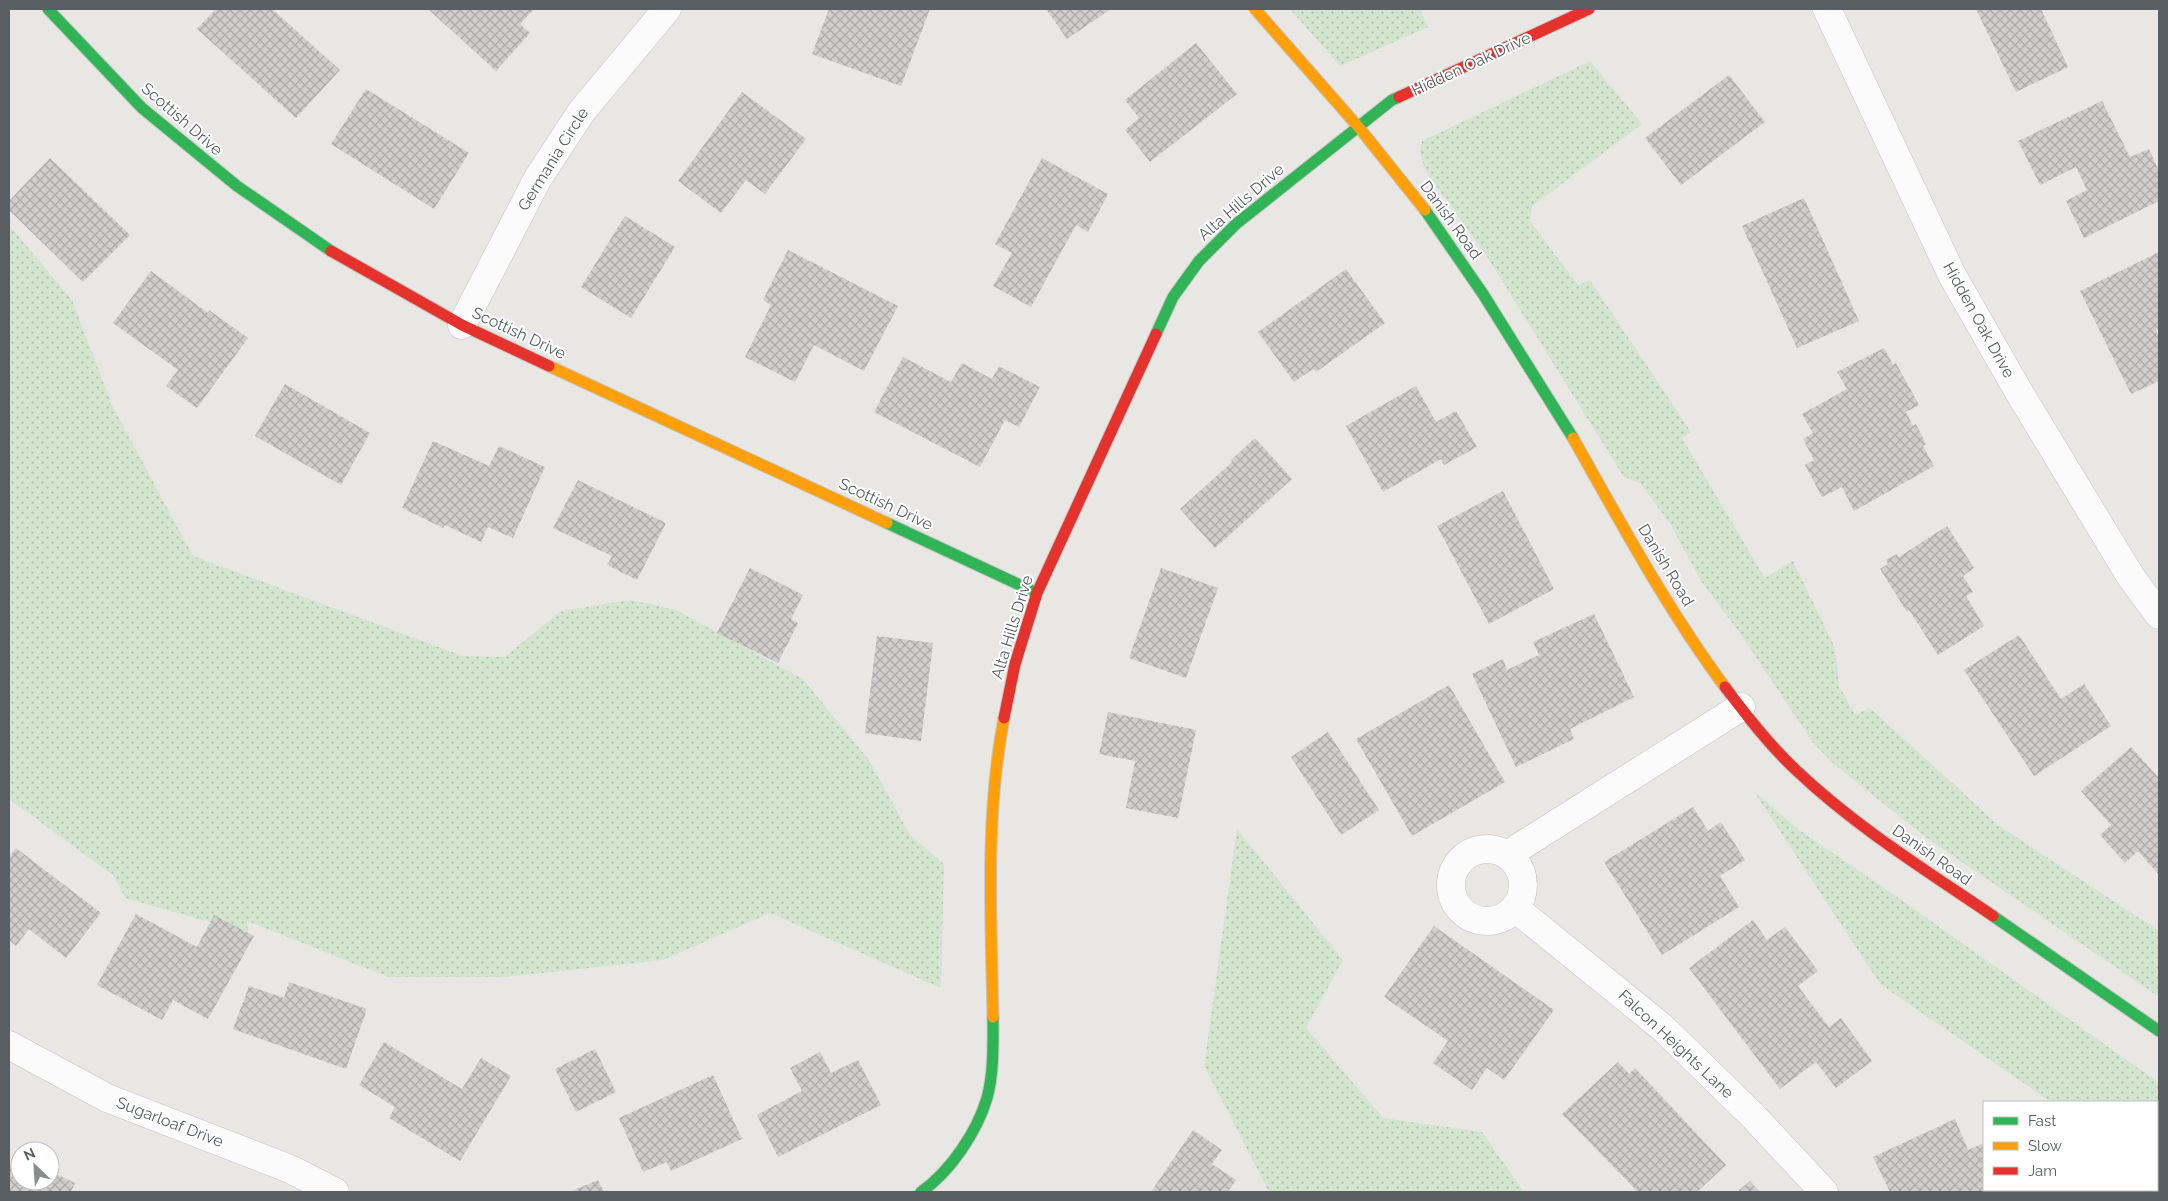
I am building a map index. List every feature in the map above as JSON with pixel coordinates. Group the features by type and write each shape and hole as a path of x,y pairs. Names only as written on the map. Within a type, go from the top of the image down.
{"street":[{"name":"Scottish Drive","path":"48,9 142,108 236,186 326,248 462,325 1037,593"},
{"name":"Germania Circle","path":"462,325 538,178 582,111 667,9"},
{"name":"Danish Road","path":"1255,9 1359,128 1421,204 1468,270 1542,387 1685,628 1741,707 1780,754 1831,800 1874,834 2159,1030"},
{"name":"Hidden Oak Drive","path":"1359,128 1392,100 1589,9"},
{"name":"Hidden Oak Drive","path":"1826,9 1952,275 2020,394 2131,577 2159,615"},
{"name":"Alta Hills Drive","path":"921,1192 931,1185 967,1143 987,1098 993,1051 990,831 996,760 1015,664 1037,593 1173,297 1199,261 1236,224 1359,128"},
{"path":"1507,855 1741,707"},
{"path":"1484,849 1496,850 1507,855 1516,863 1522,874 1524,886 1522,898 1516,908 1506,916 1484,921 1472,918 1458,906 1451,890 1452,879 1456,867 1463,858 1473,852 1484,849"},
{"name":"Falcon Heights Lane","path":"1516,908 1663,1028 1754,1117 1824,1192"},
{"name":"Sugarloaf Drive","path":"9,1045 107,1098 290,1169 335,1192"}],"green space":[{"path":"1290,9 1420,9 1428,27 1340,66"},
{"path":"1590,61 1642,124 1532,206 1530,221 1578,285 1590,280 1691,432 1682,438 1765,578 1793,561 1835,648 1839,686 1855,715 1870,708 1998,825 2159,931 2159,997 1924,836 1835,765 1813,743 1742,636 1701,581 1671,525 1641,484 1623,476 1490,261 1425,170 1420,152 1422,141"},
{"path":"9,225 72,300 112,405 193,556 463,656 505,657 561,611 631,600 676,610 803,679 869,760 910,835 944,864 941,988 770,913 663,960 505,977 388,977 247,921 248,933 125,898 114,876 9,799"},
{"path":"1753,790 1799,830 1903,901 2159,1083 2159,1177 2158,1101 2050,1101 1880,984"},
{"path":"1237,829 1343,960 1306,1028 1383,1118 1482,1132 1524,1192 1269,1192 1204,1066"}],"building":[{"path":"216,9 272,9 340,70 296,118 197,29"},
{"path":"428,9 534,9 520,24 530,33 496,71"},
{"path":"829,9 930,9 901,86 812,54"},
{"path":"1046,9 1111,9 1067,39"},
{"path":"1976,9 2041,9 2068,67 2016,92"},
{"path":"1196,43 1237,94 1150,162 1125,130 1139,118 1125,100"},
{"path":"1729,75 1765,122 1681,185 1645,138"},
{"path":"366,89 469,153 434,209 331,144"},
{"path":"742,92 806,139 765,194 746,180 721,213 678,181"},
{"path":"2102,101 2130,157 2149,149 2159,171 2159,201 2084,238 2066,201 2087,190 2076,167 2040,185 2018,141"},
{"path":"50,158 130,235 83,282 9,210 9,201"},
{"path":"1042,158 1108,194 1088,232 1076,225 1031,307 993,286 1012,253 995,244"},
{"path":"1804,198 1859,321 1797,348 1742,226"},
{"path":"625,216 675,247 631,318 581,287"},
{"path":"788,250 898,306 864,371 814,345 795,382 745,357 771,305 763,300"},
{"path":"2159,252 2159,329 2156,330 2159,338 2159,381 2131,394 2080,291"},
{"path":"1346,269 1385,323 1316,372 1313,369 1294,382 1258,332"},
{"path":"151,271 208,313 209,310 248,338 197,408 166,386 178,370 113,323"},
{"path":"1884,348 1893,365 1896,363 1919,405 1906,412 1913,426 1916,424 1926,444 1923,446 1934,466 1854,511 1842,487 1822,497 1805,465 1814,460 1803,439 1813,433 1802,414 1847,389 1837,372"},
{"path":"903,357 951,382 962,363 992,379 999,366 1040,387 1019,427 1005,420 980,467 874,412"},
{"path":"285,384 370,433 341,485 255,436"},
{"path":"1416,386 1436,422 1456,411 1477,447 1444,465 1441,459 1383,492 1346,426"},
{"path":"1255,438 1292,479 1215,548 1180,509 1232,462 1231,460"},
{"path":"433,441 489,466 499,446 545,467 513,538 488,527 481,542 445,525 443,528 402,508"},
{"path":"578,480 666,523 637,580 607,565 612,556 553,528"},
{"path":"1503,491 1554,589 1489,624 1437,526"},
{"path":"1947,526 1974,568 1963,576 1973,592 1966,596 1984,626 1938,655 1909,610 1907,612 1880,569 1888,564 1886,560 1897,554 1899,557"},
{"path":"750,568 803,595 791,619 798,623 778,663 717,633"},
{"path":"1161,568 1218,588 1186,678 1129,658"},
{"path":"1594,614 1634,697 1570,729 1574,739 1516,767 1472,674 1503,659 1507,670 1539,655 1533,642"},
{"path":"2019,635 2061,699 2084,684 2111,726 2034,776 1964,670"},
{"path":"877,636 933,643 921,741 865,733"},
{"path":"1449,685 1505,782 1412,836 1356,739"},
{"path":"1108,712 1196,730 1178,818 1126,808 1135,761 1099,754"},
{"path":"1328,732 1379,810 1341,835 1291,757"},
{"path":"2131,747 2159,778 2159,875 2138,851 2125,863 2100,835 2111,825 2081,791"},
{"path":"1693,807 1708,831 1721,822 1745,860 1720,876 1739,907 1662,955 1604,862"},
{"path":"16,848 101,913 66,958 29,929 16,946 9,940 9,857"},
{"path":"136,914 197,947 214,915 254,936 208,1019 173,1000 162,1020 97,985"},
{"path":"1753,920 1767,940 1785,927 1818,971 1798,986 1829,1027 1841,1018 1872,1061 1836,1088 1816,1062 1780,1089 1689,968"},
{"path":"1434,926 1554,1010 1504,1080 1487,1068 1472,1090 1433,1063 1448,1041 1384,997"},
{"path":"289,982 367,1009 346,1069 233,1029 249,986 284,998"},
{"path":"384,1042 462,1089 481,1058 511,1076 460,1161 389,1118 395,1107 359,1085"},
{"path":"595,1049 616,1092 576,1112 555,1069"},
{"path":"820,1052 831,1073 858,1060 881,1105 778,1157 757,1115 802,1091 790,1068"},
{"path":"1618,1062 1629,1074 1635,1068 1726,1165 1697,1192 1638,1192 1562,1114"},
{"path":"713,1075 742,1139 671,1171 667,1162 643,1172 619,1118"},
{"path":"1955,1119 1968,1150 1983,1143 1983,1191 1989,1191 1890,1192 1873,1157"},
{"path":"1193,1130 1222,1150 1212,1164 1236,1180 1228,1192 1151,1192"},
{"path":"10,1166 10,1191 60,1191 60,1176 75,1183 71,1192 9,1192"},
{"path":"598,1180 604,1192 570,1192"},
{"path":"1750,1181 1760,1192 1737,1192"}],"traffic: fast":[{"path":"48,9 142,108 237,186 331,251"},
{"path":"1156,334 1173,297 1199,261 1236,224 1392,100 1399,97"},
{"path":"1425,210 1483,294 1573,438"},
{"path":"887,523 1037,593"},
{"path":"1993,916 2159,1031"},
{"path":"921,1192 932,1184 952,1162 977,1124 987,1098 991,1078 993,1017"}],"traffic: slow":[{"path":"1255,9 1361,130 1425,210"},
{"path":"549,366 887,523"},
{"path":"1573,438 1664,596 1725,687"},
{"path":"993,1017 992,830 994,792 1004,718"}],"traffic: jam":[{"path":"1399,97 1589,9"},
{"path":"331,251 462,325 549,366"},
{"path":"1004,718 1015,664 1037,593 1156,334"},
{"path":"1725,687 1777,751 1843,811 1892,848 1993,916"}]}
